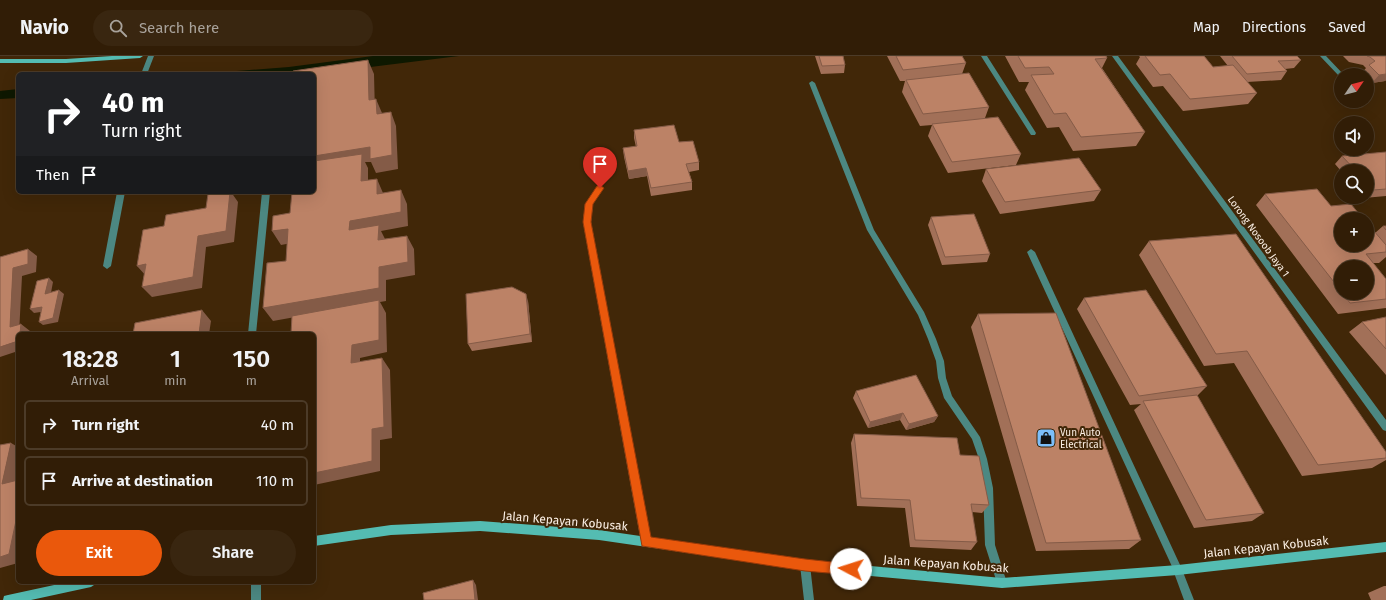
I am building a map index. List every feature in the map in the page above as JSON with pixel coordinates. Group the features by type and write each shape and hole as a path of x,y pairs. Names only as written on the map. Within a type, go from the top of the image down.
{"street":[{"path":"0,61 66,61 140,56"},
{"path":"145,72 151,56"},
{"path":"984,56 1033,133"},
{"name":"Lorong Nosoob Jaya 1","path":"1115,56 1386,427"},
{"path":"1323,56 1334,68"},
{"path":"812,83 872,230 921,314 932,339 940,361 942,378 948,398 976,437 984,459 988,488 990,545 1002,583"},
{"path":"600,188 589,204 587,222 646,542"},
{"path":"107,266 121,194"},
{"path":"252,332 266,194"},
{"path":"1031,252 1178,570 1189,600"},
{"name":"Jalan Kepayan Kobusak","path":"316,541 391,530 480,526 599,535 805,565 1002,583 1178,570 1386,547"},
{"path":"805,565 808,600"},
{"path":"8,600 83,584"},
{"path":"256,584 256,600"}],"shaded area":[{"path":"373,56 459,56 316,74 316,72 223,72 289,67"},
{"path":"16,89 16,98 0,99 0,91"}],"building":[{"path":"819,56 843,56 845,65 822,66"},
{"path":"896,56 962,56 966,63 903,70"},
{"path":"1018,56 1106,56 1107,58 1095,59 1145,132 1081,137 1066,113 1054,114 1031,75 1054,74 1049,67 1025,68"},
{"path":"1145,56 1204,56 1213,67 1233,65 1257,93 1190,99 1170,74 1160,75"},
{"path":"1232,56 1297,56 1301,60 1278,61 1287,71 1247,74"},
{"path":"1367,56 1386,56 1386,74 1379,75 1374,68 1369,65 1375,61"},
{"path":"368,60 369,100 376,99 377,114 391,112 392,155 370,159 370,147 316,156 316,72 293,71"},
{"path":"969,73 989,107 923,114 906,80"},
{"path":"998,117 1021,154 952,162 932,124"},
{"path":"674,125 679,142 693,141 699,162 686,164 692,182 651,188 646,168 628,171 623,148 637,146 634,130"},
{"path":"1386,152 1386,189 1374,190 1374,164 1349,164 1342,156 1374,156 1374,153"},
{"path":"362,154 361,181 377,179 377,194 401,190 401,212 350,221 349,230 379,225 378,240 407,236 408,262 379,267 379,288 263,308 267,263 286,261 288,229 272,231 273,216 290,213 292,194 316,194 316,161"},
{"path":"1079,158 1101,190 1005,202 986,169"},
{"path":"1317,189 1331,206 1351,204 1357,212 1334,212 1334,252 1374,252 1374,231 1386,245 1386,252 1366,254 1371,260 1334,260 1334,282 1265,194"},
{"path":"208,194 230,194 226,231 198,236 193,277 142,287 146,264 137,266 143,230 164,226 166,215 206,208"},
{"path":"974,214 990,254 945,257 931,217"},
{"path":"1236,234 1386,452 1386,458 1318,465 1247,351 1216,354 1149,241"},
{"path":"28,249 28,264 13,268 10,327 21,324 20,332 16,332 16,342 0,347 0,257"},
{"path":"1374,264 1386,279 1386,299 1350,303 1348,300 1374,300"},
{"path":"49,278 45,294 59,290 53,318 39,322 42,307 30,309 37,281"},
{"path":"512,287 526,294 530,334 468,344 466,294"},
{"path":"1146,290 1207,386 1139,396 1084,298"},
{"path":"379,300 379,340 352,345 351,363 382,358 384,427 372,429 372,461 316,473 316,332 291,332 292,316"},
{"path":"202,310 199,332 133,332 135,323"},
{"name":"Vun Auto Electrical","path":"1056,313 1141,540 1046,543 978,314"},
{"path":"1386,317 1386,349 1362,322"},
{"path":"916,375 938,416 909,424 903,413 870,422 856,391"},
{"path":"1197,395 1264,513 1206,520 1143,401"},
{"path":"854,434 957,438 960,455 979,456 989,505 971,504 977,542 915,540 910,500 861,498"},
{"path":"11,443 2,484 16,480 16,521 9,554 0,557 0,445"},
{"path":"473,580 475,600 424,600 423,593"}],"place":[{"name":"Vun Auto Electrical","path":"1046,438"}],"route":[{"path":"600,188 589,204 587,222 646,542 805,565 851,569"}]}
